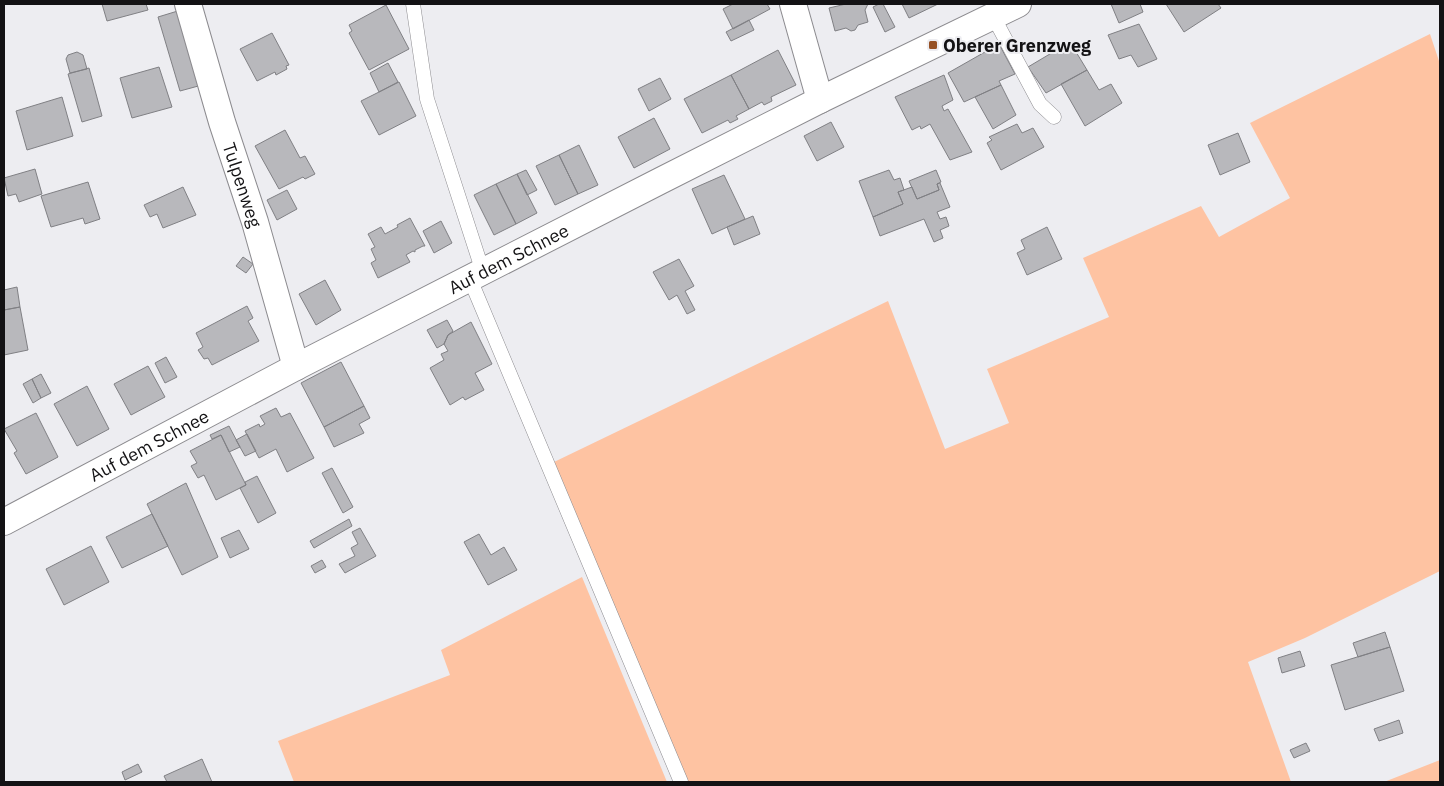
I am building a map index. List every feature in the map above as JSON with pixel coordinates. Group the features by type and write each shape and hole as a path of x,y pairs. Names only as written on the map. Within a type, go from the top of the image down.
{"street":[{"name":"Tulpenweg","path":"188,4 296,367"},
{"path":"793,4 820,100"},
{"name":"Auf dem Schnee","path":"4,522 296,367 820,100 1018,4"}],"lane":[{"path":"413,4 428,100 477,275 680,782"},
{"path":"993,16 1040,104 1054,117"}],"shaded area":[{"path":"1430,34 1440,64 1440,571 1305,638 1248,662 1291,782 685,782 554,462 888,301 945,449 1009,423 987,369 1109,317 1083,258 1201,206 1219,237 1290,198 1250,123"},
{"path":"582,577 667,782 294,782 278,741 450,675 441,650"},
{"path":"1440,760 1440,782 1384,782"}],"building":[{"path":"102,4 146,4 148,10 107,21"},
{"path":"733,4 767,4 770,9 733,29 723,9"},
{"path":"846,4 868,4 865,10 868,22 858,25 855,30 851,31 846,28 835,31 829,8"},
{"path":"883,4 895,27 885,32 873,7"},
{"path":"902,4 938,4 909,18"},
{"path":"1111,4 1140,4 1143,12 1119,23"},
{"path":"1166,4 1218,4 1221,8 1184,32"},
{"path":"386,5 409,49 369,70 349,33 352,31 349,25"},
{"path":"181,10 202,85 180,91 158,17"},
{"path":"749,20 754,30 731,41 726,32"},
{"path":"1139,24 1157,59 1138,67 1131,55 1119,59 1108,35"},
{"path":"272,33 289,65 286,66 287,69 276,75 275,72 257,81 240,49"},
{"path":"1070,42 1087,70 1046,93 1028,67"},
{"path":"999,44 1015,74 999,81 1001,85 964,102 948,73"},
{"path":"778,50 796,85 771,97 772,101 764,105 762,102 749,109 731,75"},
{"path":"77,52 83,55 87,69 70,73 66,59 68,55"},
{"path":"388,63 398,82 379,92 370,73"},
{"path":"159,67 172,107 132,118 120,78"},
{"path":"89,68 102,116 82,122 68,74"},
{"path":"1087,70 1099,90 1111,84 1122,103 1085,126 1061,84"},
{"path":"731,75 749,109 736,116 738,119 730,123 728,120 702,133 684,99"},
{"path":"944,75 953,100 942,106 944,111 948,109 972,152 950,160 930,124 921,129 920,126 912,130 895,97"},
{"path":"660,78 671,99 649,111 638,89"},
{"path":"399,82 416,116 379,135 361,101"},
{"path":"1001,85 1016,115 993,129 975,97"},
{"path":"62,97 73,136 27,150 16,111"},
{"path":"654,118 670,149 634,168 618,137"},
{"path":"831,122 844,147 817,161 804,136"},
{"path":"1017,124 1022,133 1033,128 1044,147 1001,170 987,143 992,140 989,137"},
{"path":"285,130 300,158 305,156 315,174 305,179 303,177 279,189 255,146"},
{"path":"1238,133 1250,162 1220,175 1208,145"},
{"path":"579,145 598,185 578,194 559,155"},
{"path":"559,155 578,194 555,205 536,166"},
{"path":"35,169 42,194 19,202 16,194 8,196 4,178"},
{"path":"526,170 537,190 527,195 517,174"},
{"path":"889,170 894,180 900,178 904,190 898,192 903,204 873,217 859,181"},
{"path":"936,170 941,182 937,184 939,190 917,199 909,181"},
{"path":"517,174 537,213 516,224 496,184"},
{"path":"724,175 745,219 712,234 692,189"},
{"path":"88,182 100,219 85,224 83,218 51,227 41,196"},
{"path":"940,183 950,207 937,212 940,219 946,217 949,226 940,230 943,238 934,242 924,219 880,236 873,217 903,204 898,192 912,187 917,199 939,190 937,184"},
{"path":"496,184 516,224 494,235 474,195"},
{"path":"183,187 196,215 163,228 157,214 150,217 144,205"},
{"path":"287,190 297,209 277,220 267,200"},
{"path":"753,216 760,234 734,245 727,227"},
{"path":"410,218 425,246 406,255 410,262 378,278 371,263 376,260 371,249 375,247 368,234 381,227 385,234"},
{"path":"441,221 452,243 434,253 423,231"},
{"path":"1047,227 1062,259 1027,275 1017,253 1025,249 1021,240"},
{"path":"243,257 253,264 246,273 236,266"},
{"path":"679,259 694,286 685,291 695,310 687,314 677,295 669,300 653,272"},
{"path":"325,280 341,310 316,325 299,294"},
{"path":"17,287 20,307 4,310 4,290"},
{"path":"247,306 253,318 248,321 259,341 212,365 208,358 204,359 198,350 203,347 196,333"},
{"path":"20,307 28,350 4,355 4,310"},
{"path":"447,320 453,331 448,335 444,344 437,348 427,330"},
{"path":"471,322 492,364 475,373 484,390 465,400 463,397 450,405 430,368 444,360 441,354 448,351 444,344 448,335"},
{"path":"166,357 177,377 165,383 155,363"},
{"path":"341,362 364,406 324,427 301,383"},
{"path":"148,366 165,397 131,415 114,384"},
{"path":"41,374 51,393 41,398 32,379"},
{"path":"32,379 41,398 33,403 23,384"},
{"path":"87,386 109,429 77,446 54,404"},
{"path":"364,406 370,418 359,424 364,433 334,447 324,427"},
{"path":"276,408 281,417 290,413 314,458 287,472 276,449 259,458 245,431 259,424 260,427 265,424 260,416"},
{"path":"36,413 58,457 26,474 14,453 17,451 4,429"},
{"path":"229,426 240,447 229,452 221,435 212,439 210,435"},
{"path":"247,434 256,451 245,456 236,440"},
{"path":"221,435 246,485 216,500 204,475 198,478 191,466 197,463 190,451"},
{"path":"332,468 353,507 343,513 322,473"},
{"path":"257,476 276,513 258,523 240,488 246,485 245,482"},
{"path":"186,483 218,557 182,575 147,504"},
{"path":"152,514 168,546 122,568 106,537"},
{"path":"349,519 352,526 314,548 310,541"},
{"path":"360,528 376,556 345,573 339,564 355,556 351,548 358,544 352,532"},
{"path":"239,530 249,549 230,558 221,538"},
{"path":"479,534 491,555 504,547 517,570 488,585 464,542"},
{"path":"91,546 109,582 64,605 46,569"},
{"path":"322,560 326,567 315,573 311,566"},
{"path":"1385,632 1390,647 1358,657 1353,643"},
{"path":"1390,647 1404,691 1345,710 1331,665"},
{"path":"1300,651 1305,666 1282,673 1278,658"},
{"path":"1399,720 1403,733 1379,741 1374,729"},
{"path":"1306,743 1310,751 1294,758 1290,750"},
{"path":"202,759 212,782 167,782 164,776"},
{"path":"138,764 142,772 125,780 122,772"}],"place":[{"name":"Oberer Grenzweg","path":"933,45"}]}
